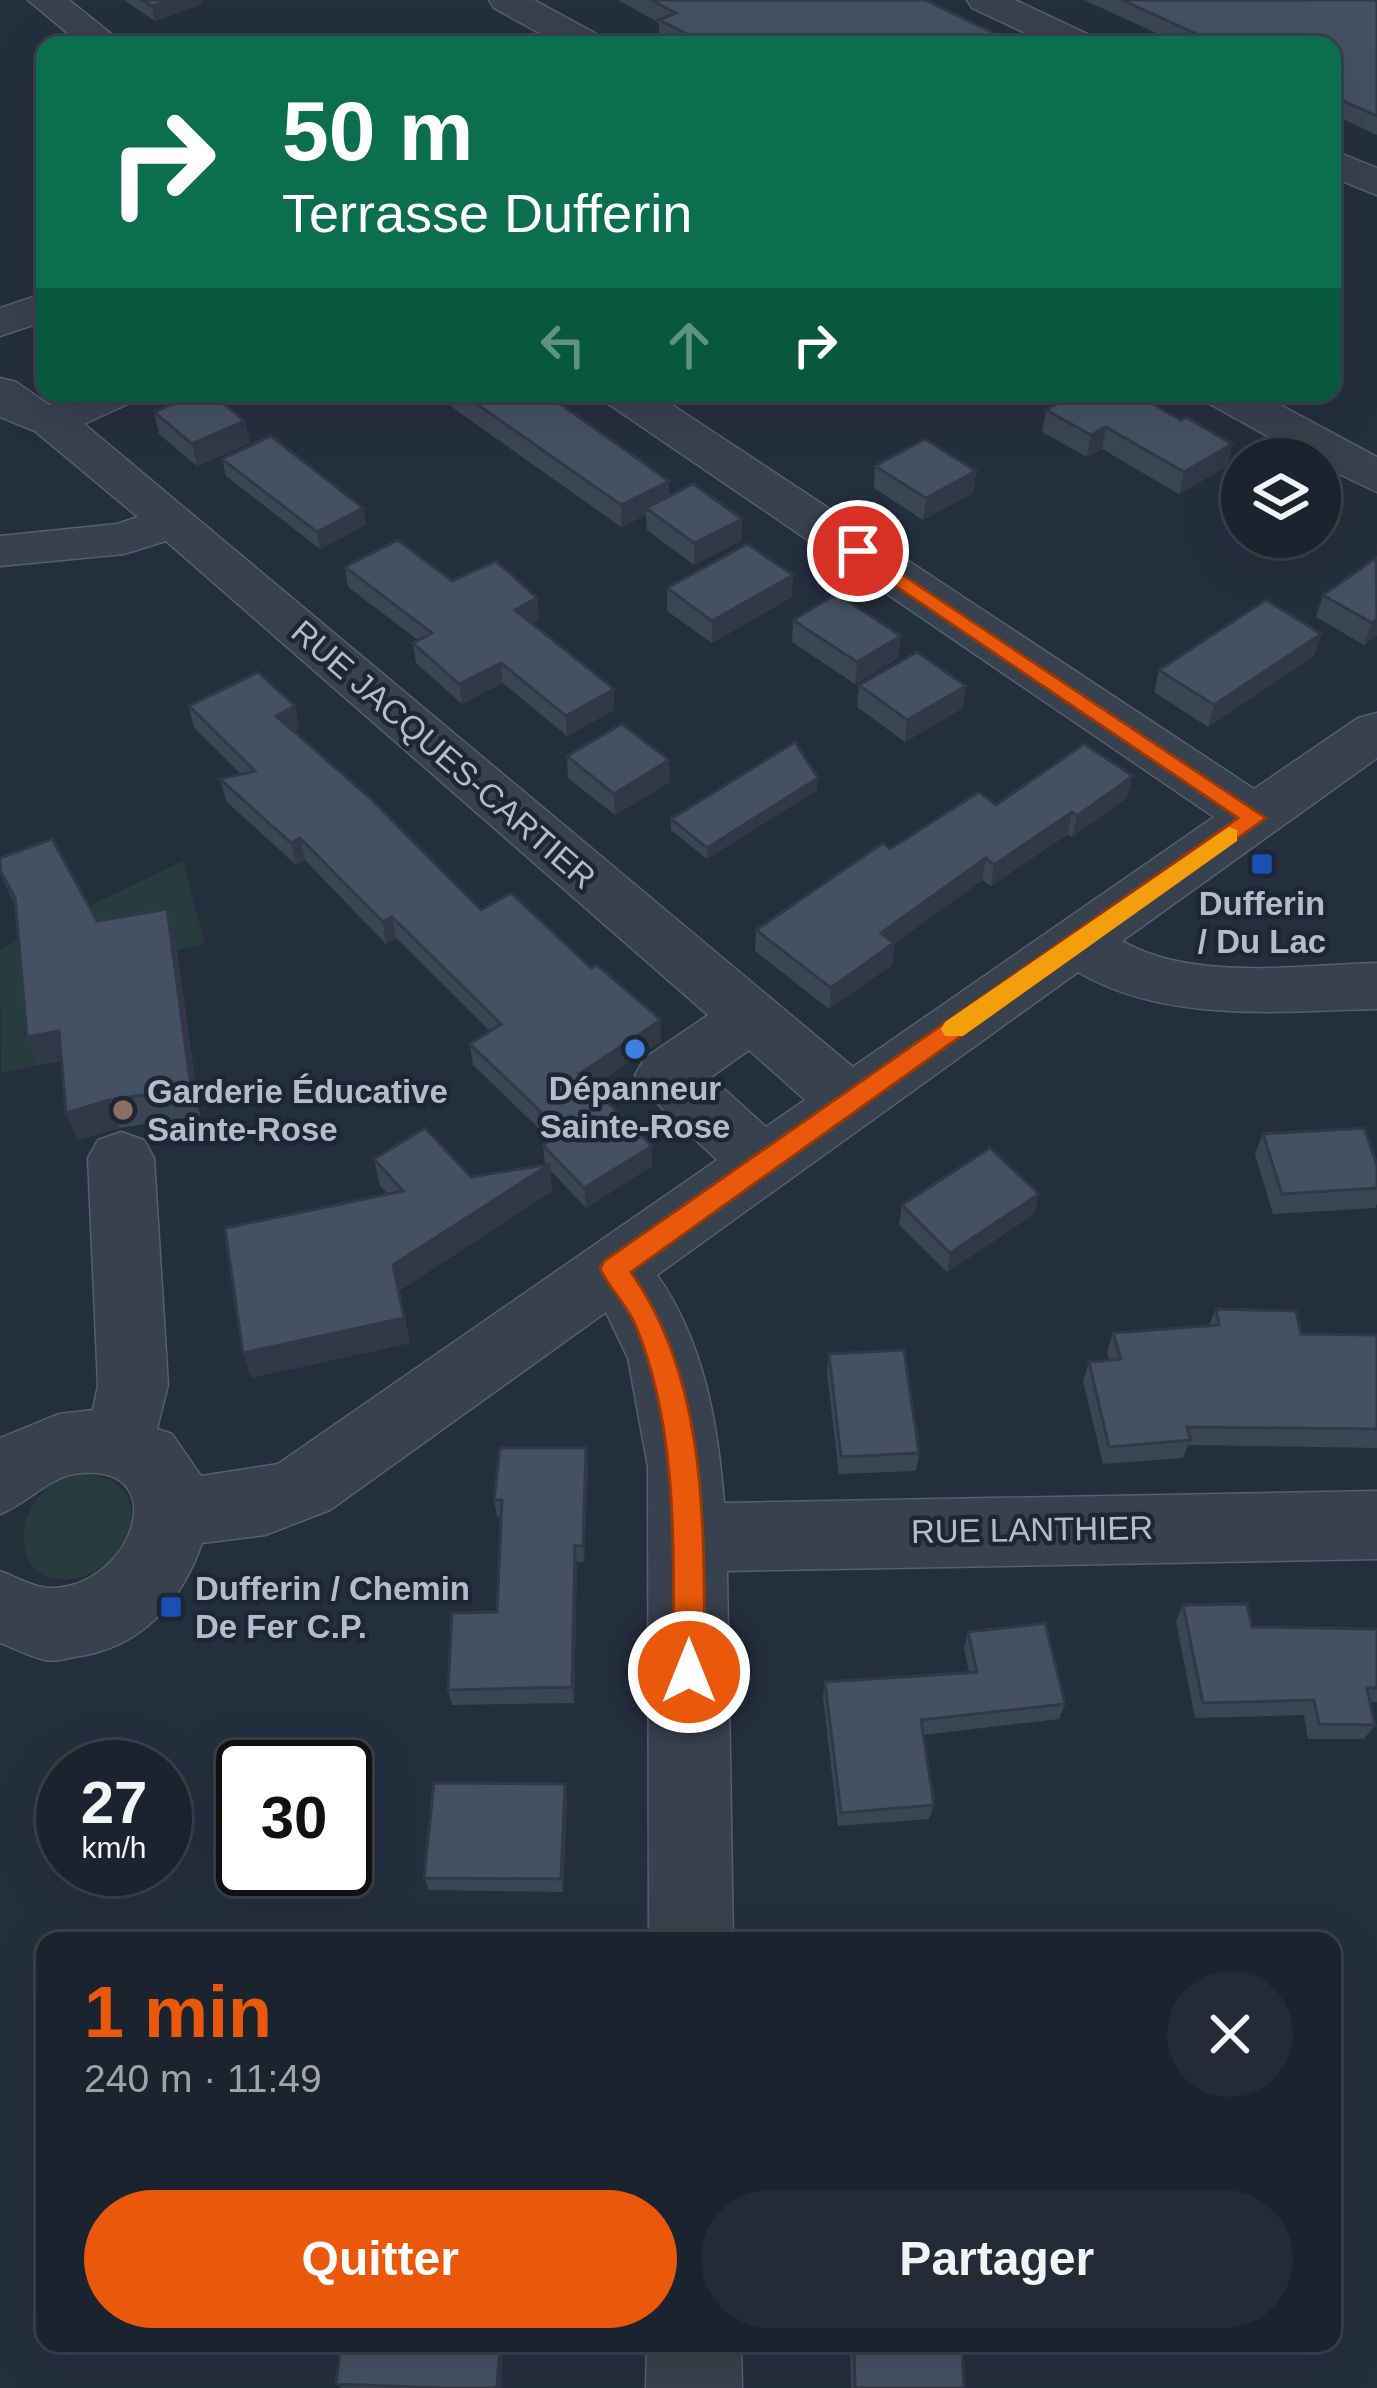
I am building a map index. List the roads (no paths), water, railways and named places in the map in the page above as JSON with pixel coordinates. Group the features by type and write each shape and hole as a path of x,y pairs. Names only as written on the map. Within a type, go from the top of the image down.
{"street":[{"path":"46,0 94,36"},
{"path":"507,0 573,36"},
{"path":"985,0 1063,36"},
{"path":"1341,166 1377,183"},
{"path":"0,280 27,313"},
{"path":"30,419 85,402"},
{"path":"635,402 1255,818"},
{"path":"1240,402 1377,477"},
{"name":"RUE JACQUES-CARTIER","path":"30,419 173,520 851,1102"},
{"path":"0,550 124,539 173,520"},
{"path":"174,1513 265,1502 304,1487 1377,731"},
{"path":"1076,943 1119,969 1179,983 1377,986"},
{"path":"751,1017 667,1075 764,1164"},
{"path":"112,1444 132,1403 134,1385 121,1158"},
{"path":"614,1269 647,1317 677,1417 688,1538 691,1932"},
{"path":"0,1481 52,1448 82,1441 112,1444 137,1453 157,1469 170,1492 174,1513 162,1559 120,1604 76,1622 45,1624 0,1607"},
{"name":"RUE LANTHIER","path":"688,1538 1377,1525"},
{"path":"694,2352 694,2388"}],"place":[{"name":"Dufferin / Du Lac","path":"1262,864"},
{"name":"Dépanneur Sainte-Rose","path":"635,1049"},
{"name":"Garderie Éducative Sainte-Rose","path":"123,1110"},
{"name":"Dufferin / Chemin De Fer C.P.","path":"171,1607"}]}
